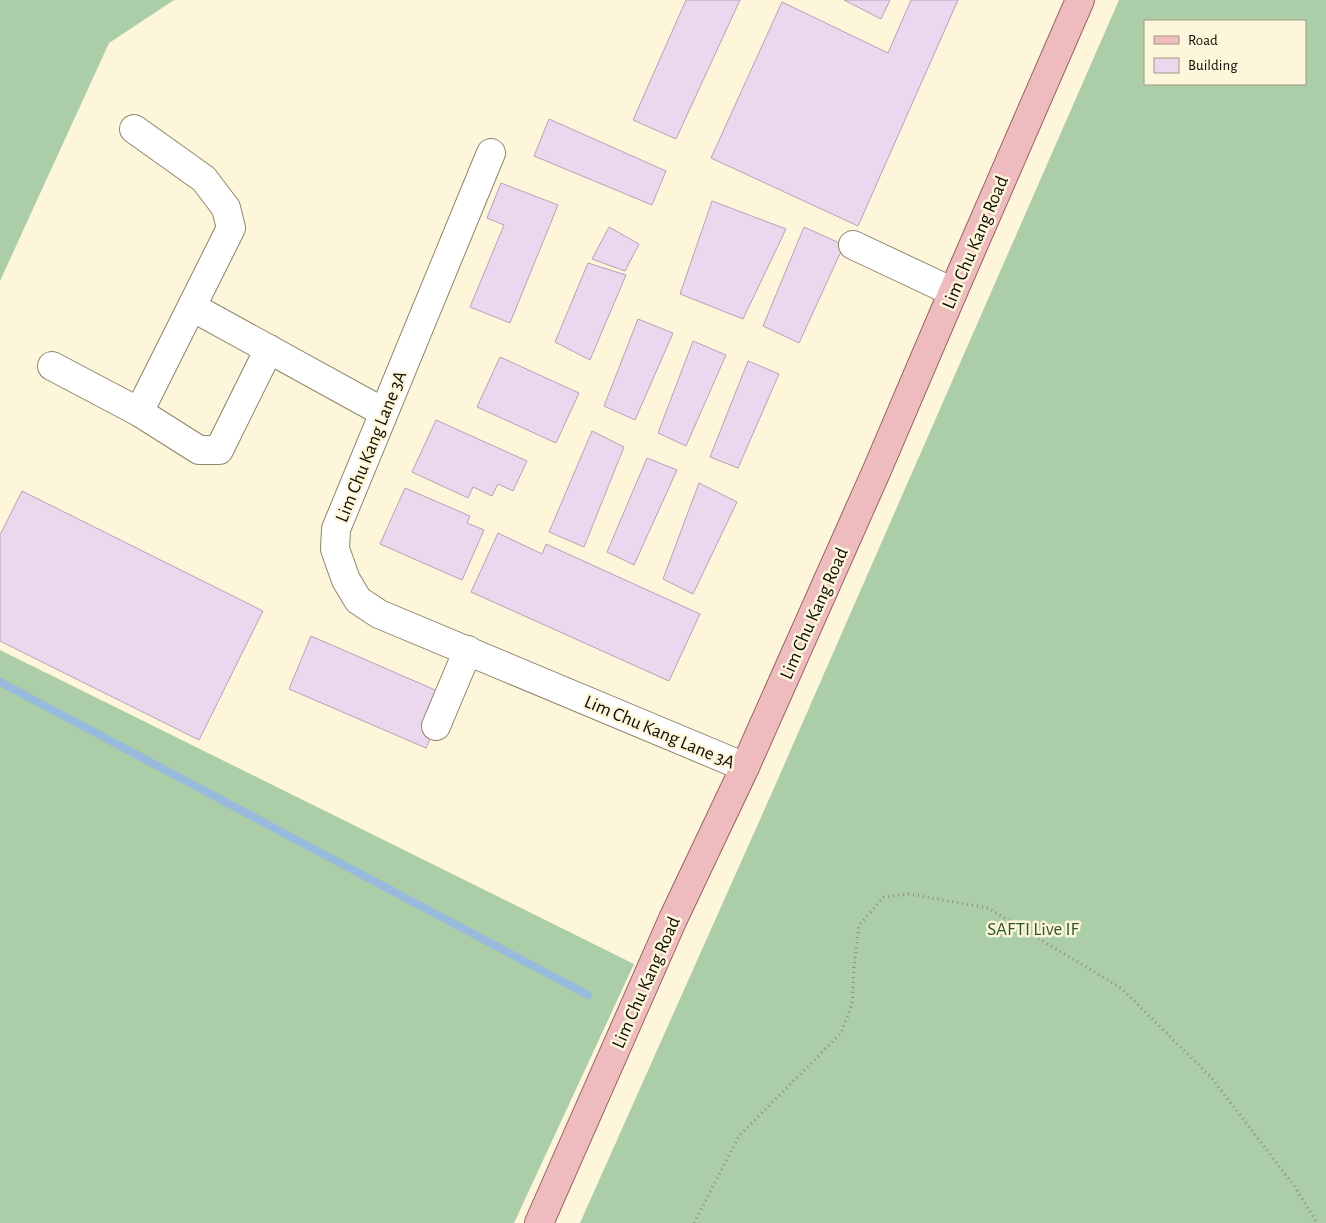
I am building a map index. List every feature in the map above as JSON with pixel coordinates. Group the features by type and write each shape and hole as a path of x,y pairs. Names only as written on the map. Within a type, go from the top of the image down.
{"main road":[{"name":"Lim Chu Kang Road","path":"539,1223 673,918 745,767 877,470 952,292 1080,0"}],"lane":[{"path":"134,129 204,179 226,208 231,228 139,412"},
{"name":"Lim Chu Kang Lane 3A","path":"492,153 336,529 335,549 346,580 358,600 378,614 745,767"},
{"path":"853,245 952,292"},
{"path":"192,307 383,412"},
{"path":"52,366 139,412 198,450 219,450 269,349"},
{"path":"436,726 468,650"}],"path":[{"path":"694,1223 739,1136 841,1033 852,1004 859,925 884,897 909,894 988,908 1121,988 1211,1077 1295,1187 1317,1223"}],"green space":[{"path":"0,0 174,0 109,43 0,281"},
{"name":"SAFTI Live IF","path":"1119,0 1326,0 1326,1223 580,1223 774,788"},
{"path":"0,650 634,964 514,1223 0,1223"}],"building":[{"path":"686,0 740,0 676,139 633,120"},
{"path":"844,0 890,0 881,19"},
{"path":"911,0 958,0 858,226 711,158 782,2 888,53"},
{"path":"549,119 666,171 652,205 534,156"},
{"path":"501,183 558,205 510,323 470,307 504,225 487,218"},
{"path":"712,201 786,229 743,319 680,294"},
{"path":"609,227 639,244 625,271 592,259"},
{"path":"804,227 844,245 799,343 763,326"},
{"path":"588,263 626,275 590,360 555,342"},
{"path":"638,319 673,333 635,420 604,406"},
{"path":"693,341 726,355 686,446 658,433"},
{"path":"500,357 579,393 556,443 477,407"},
{"path":"748,361 779,374 738,468 710,457"},
{"path":"436,420 527,461 513,491 498,484 492,496 473,487 468,498 412,472"},
{"path":"592,431 624,447 584,547 549,532"},
{"path":"647,458 677,470 634,565 607,552"},
{"path":"699,483 737,502 693,594 663,579"},
{"path":"405,488 470,516 467,523 484,530 462,580 380,544"},
{"path":"22,491 263,611 199,740 0,641 0,535"},
{"path":"498,533 542,554 546,544 700,614 669,681 471,592"},
{"path":"311,636 449,696 426,748 289,689"}],"waterway":[{"path":"0,682 588,995"}]}
